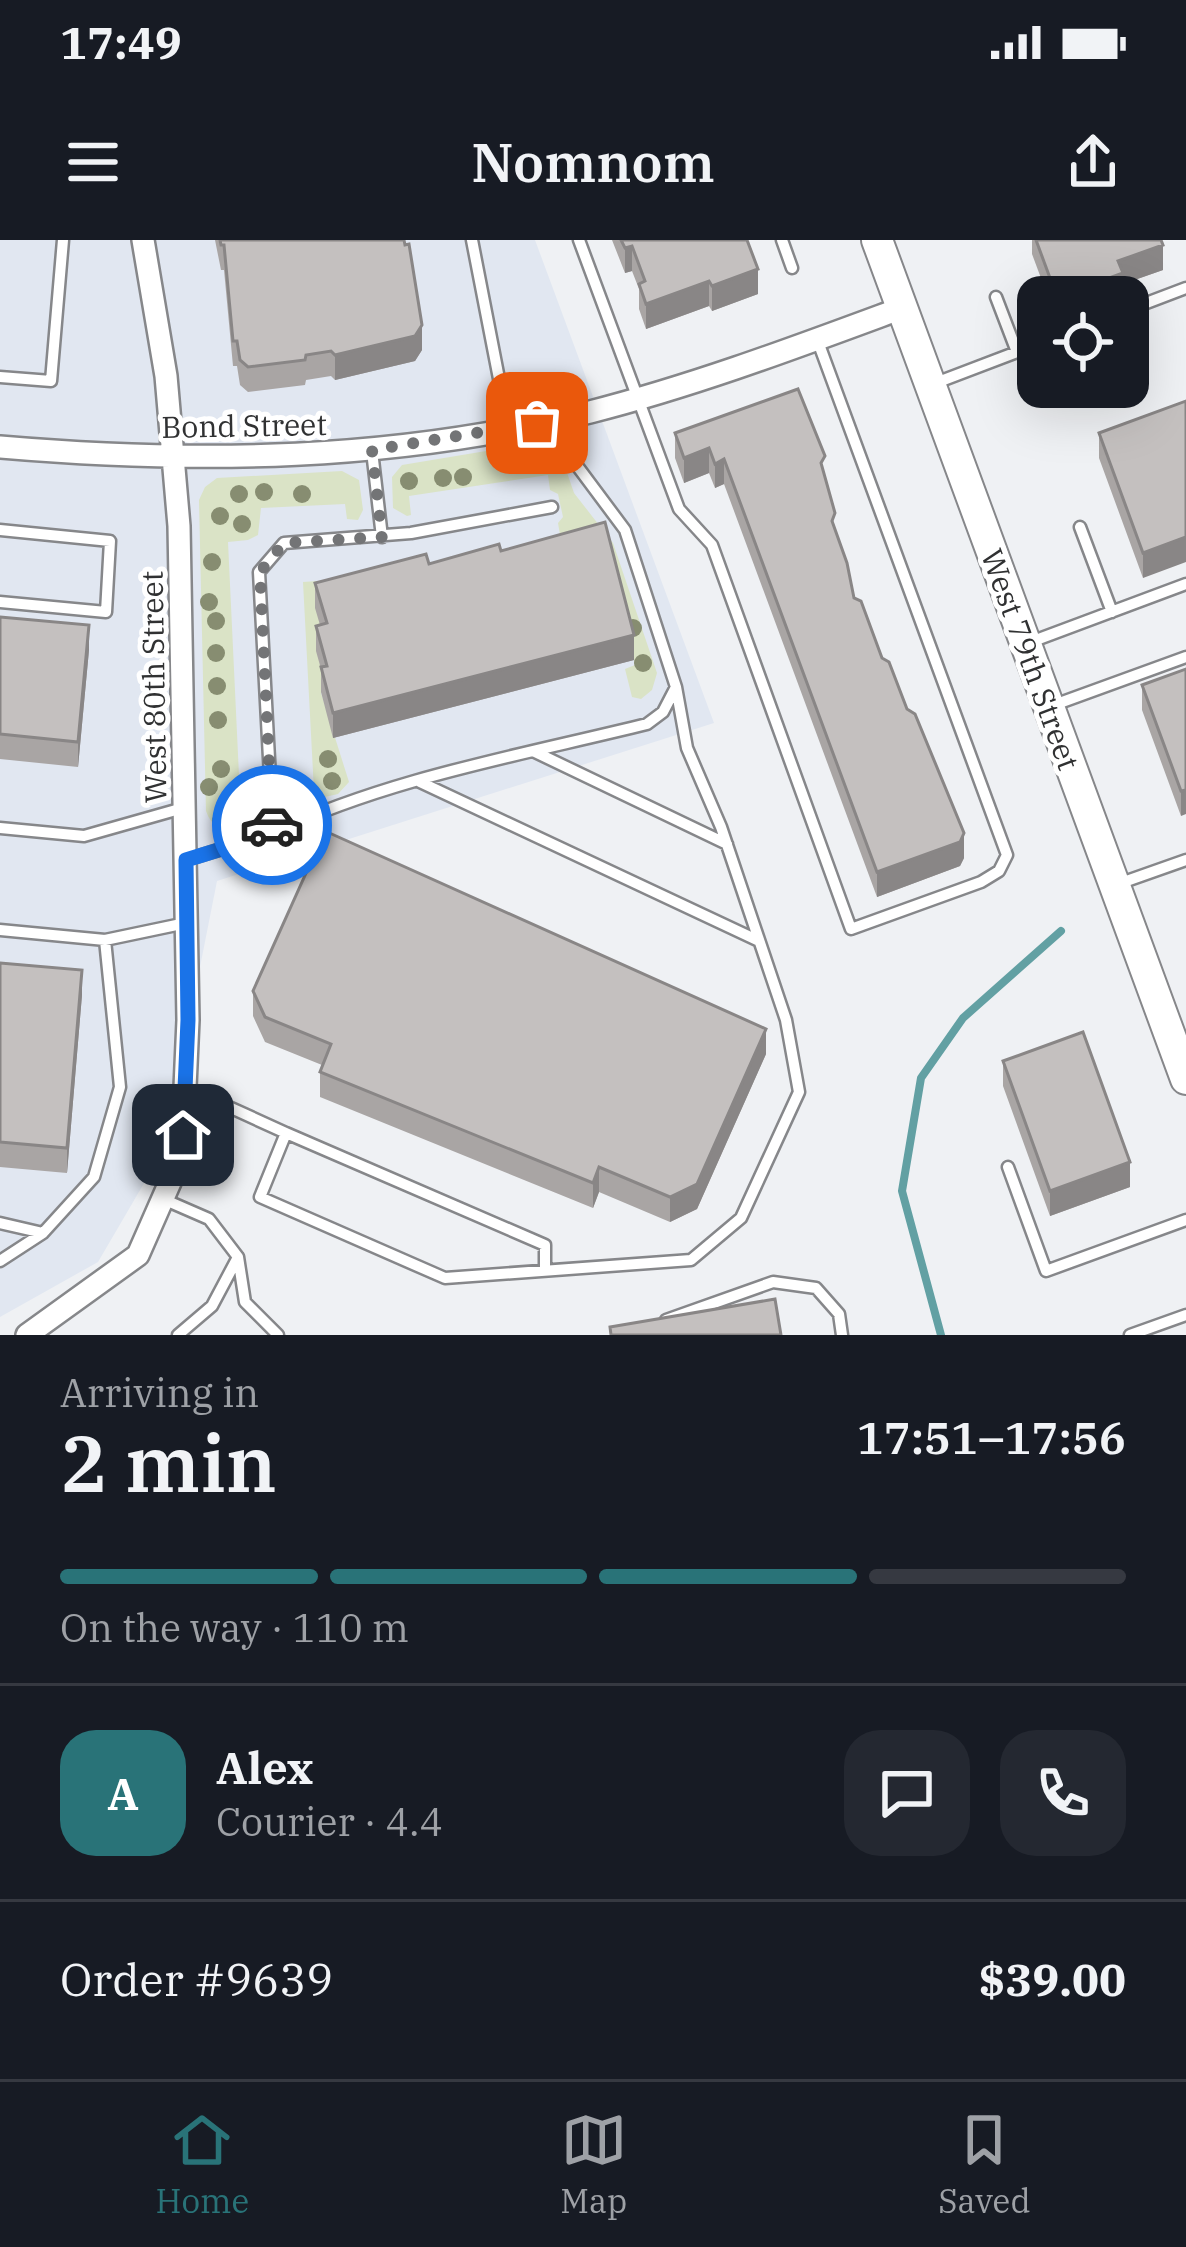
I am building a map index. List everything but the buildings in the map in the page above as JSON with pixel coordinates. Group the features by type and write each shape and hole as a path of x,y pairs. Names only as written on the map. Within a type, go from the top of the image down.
{"street":[{"name":"West 80th Street","path":"27,1335 137,1256 182,1155 187,923 179,526 166,376 143,240"},
{"name":"West 79th Street","path":"877,240 1186,1078"},
{"name":"Bond Street","path":"0,447 174,458 311,456 509,430 638,398 902,308"}],"lane":[{"path":"0,377 51,381 63,240"},
{"path":"472,240 509,430"},
{"path":"579,240 679,509 712,545 850,929 981,882 999,871 1007,856 817,339"},
{"path":"782,240 792,268"},
{"path":"1149,302 1186,288"},
{"path":"930,385 1017,352 996,297"},
{"path":"286,1133 260,1197 445,1277 691,1260 741,1218 799,1092 786,1020 727,844 687,748 676,687 626,530 575,463 566,417"},
{"path":"372,450 382,537"},
{"path":"273,833 260,572 284,543 382,537 552,507"},
{"path":"1080,527 1112,612"},
{"path":"0,530 110,541 106,612 0,602"},
{"path":"1025,644 1186,584"},
{"path":"1049,707 1186,657"},
{"path":"186,860 419,781 647,724 663,712 676,687"},
{"path":"535,752 727,844"},
{"path":"419,781 759,941"},
{"path":"0,828 84,836 186,807"},
{"path":"1115,886 1184,865"},
{"path":"0,930 105,940 187,923"},
{"path":"0,1261 43,1233 94,1177 120,1087 105,940"},
{"path":"185,1100 229,1107 545,1245 545,1270"},
{"path":"1008,1167 1046,1271 1186,1220"},
{"path":"163,1198 209,1220 238,1257 245,1302 278,1335"},
{"path":"0,1223 43,1233"},
{"path":"178,1335 212,1306 238,1257"},
{"path":"643,1328 773,1282 816,1288 839,1314 842,1335"},
{"path":"1130,1335 1186,1315"}],"shaded area":[{"path":"0,240 535,240 714,723 217,881 164,1149 98,1262 0,1317"}],"green space":[{"path":"534,443 551,447 562,458 574,493 613,543 657,673 652,690 641,699 632,697 625,669 635,665 606,548 561,541 558,523 563,517 548,475 409,496 411,515 407,516 393,508 392,477 402,465"},
{"path":"342,471 359,480 363,510 358,520 347,519 345,504 261,508 258,535 228,542 241,818 255,823 245,831 226,831 206,811 199,500 217,478"},
{"path":"331,580 327,691 321,693 349,782 338,794 294,804 291,791 314,791 303,582"}],"waterway":[{"path":"941,1335 902,1191 921,1078 963,1018 1061,931"}],"way so far":[{"path":"272,825 260,572 284,543 382,537 372,450 537,423"}],"route":[{"path":"183,1135 188,1020 186,860 273,833 272,825"}]}
